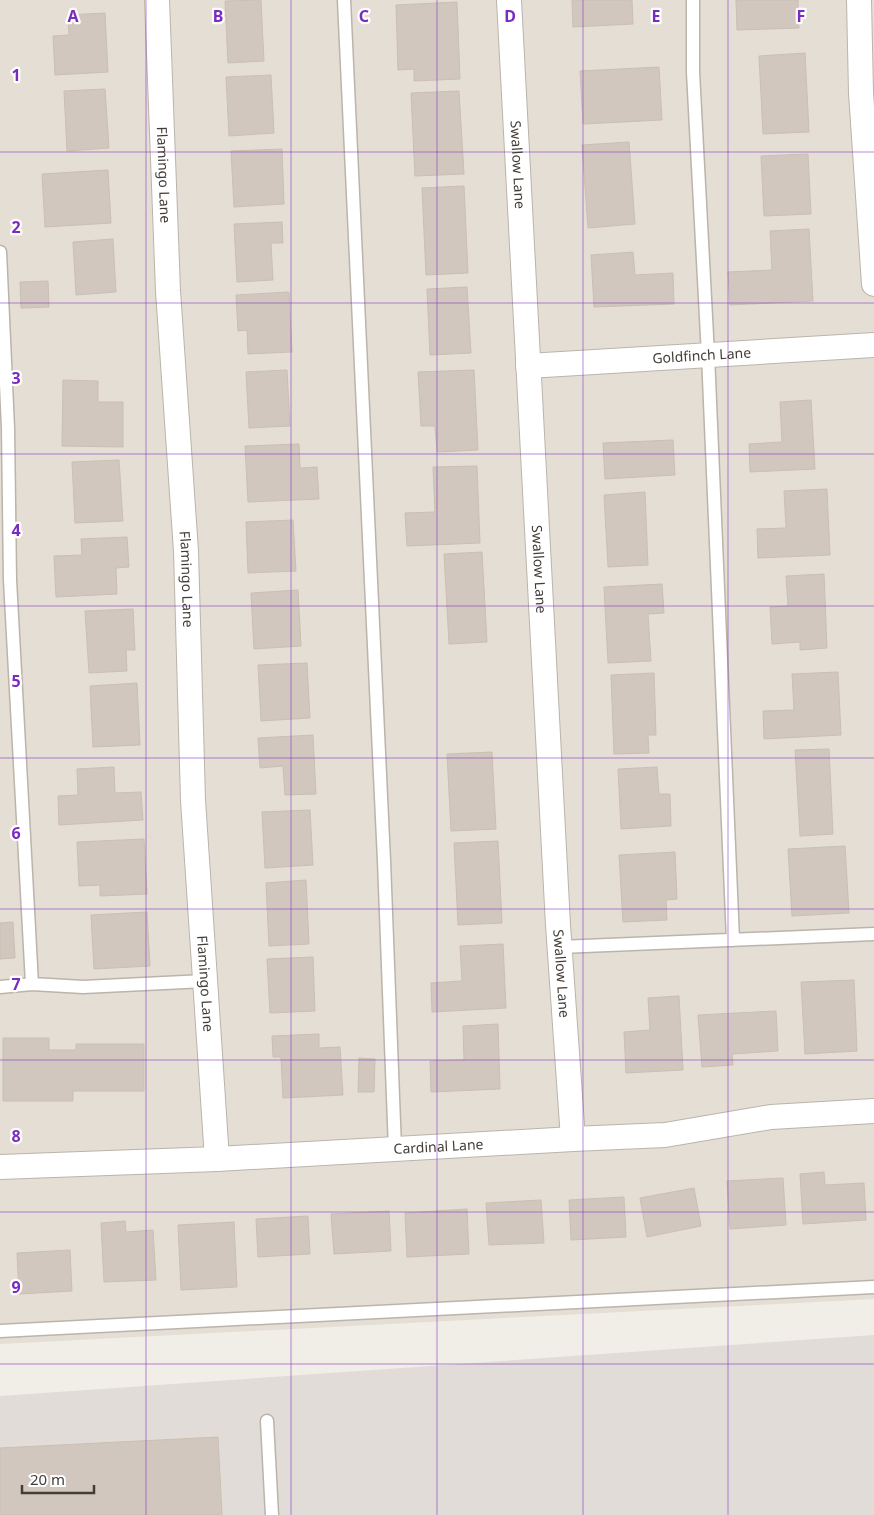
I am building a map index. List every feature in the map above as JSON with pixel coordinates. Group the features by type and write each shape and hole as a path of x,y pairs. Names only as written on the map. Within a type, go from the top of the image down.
{"street":[{"name":"Flamingo Lane","path":"157,0 168,291 186,551 193,800 217,1159"},
{"name":"Swallow Lane","path":"509,0 560,947 573,1139"},
{"path":"859,0 861,93 874,284"},
{"name":"Goldfinch Lane","path":"528,366 874,345"},
{"name":"Cardinal Lane","path":"0,1167 217,1159 665,1135 771,1117 874,1111"}],"lane":[{"path":"344,0 395,1149"},
{"path":"693,0 693,72 708,355 733,940"},
{"path":"0,252 8,428 10,580 32,984"},
{"path":"560,947 874,934"},
{"path":"0,987 32,984 83,988 205,981"},
{"path":"0,1331 874,1287"},
{"path":"267,1421 272,1515"}],"shaded area":[{"path":"0,0 874,0 874,1299 0,1344"},
{"path":"874,1335 874,1515 0,1515 0,1396"}],"building":[{"path":"261,0 264,61 228,63 225,1"},
{"path":"572,0 632,0 633,24 573,27"},
{"path":"736,0 798,0 799,28 737,30"},
{"path":"457,2 460,79 414,81 414,69 398,70 396,5"},
{"path":"105,13 108,72 55,75 53,36 69,35 68,15"},
{"path":"805,53 809,132 763,134 759,56"},
{"path":"659,67 662,120 583,124 580,71"},
{"path":"271,75 274,133 229,136 226,77"},
{"path":"105,89 109,148 67,151 64,91"},
{"path":"459,91 464,174 415,176 411,93"},
{"path":"629,142 635,224 588,228 582,145"},
{"path":"282,149 284,204 234,207 231,151"},
{"path":"808,154 811,214 764,216 761,156"},
{"path":"108,170 111,223 45,227 42,174"},
{"path":"464,186 468,273 426,275 422,188"},
{"path":"282,222 283,243 271,243 273,280 237,282 234,224"},
{"path":"809,229 813,301 730,305 728,272 772,270 770,231"},
{"path":"113,239 116,292 76,295 73,242"},
{"path":"633,252 635,275 673,273 674,304 594,307 591,255"},
{"path":"48,281 49,307 21,308 20,282"},
{"path":"467,287 471,353 430,355 427,289"},
{"path":"289,292 292,352 248,354 247,330 238,331 236,295"},
{"path":"287,370 290,426 249,428 246,372"},
{"path":"474,370 478,450 437,452 435,426 421,426 418,372"},
{"path":"63,380 98,381 98,402 123,402 123,447 62,446"},
{"path":"811,400 815,469 750,472 749,444 782,442 780,402"},
{"path":"673,440 675,475 605,479 603,443"},
{"path":"299,444 300,468 317,467 319,499 248,502 245,446"},
{"path":"119,460 123,521 75,523 72,462"},
{"path":"477,466 480,543 407,546 405,513 435,512 433,467"},
{"path":"827,489 830,555 758,558 757,529 786,528 784,491"},
{"path":"645,492 648,565 608,567 604,495"},
{"path":"293,520 296,571 248,573 246,522"},
{"path":"127,537 129,567 116,568 117,594 56,597 54,556 82,555 81,539"},
{"path":"482,552 487,642 449,644 444,554"},
{"path":"824,574 827,648 800,650 800,642 772,644 770,607 788,606 786,576"},
{"path":"662,584 664,613 648,614 651,661 608,663 604,587"},
{"path":"298,590 301,646 254,649 251,593"},
{"path":"133,609 135,650 126,650 127,671 89,673 85,611"},
{"path":"307,663 310,718 261,721 258,665"},
{"path":"838,672 841,735 764,739 763,711 794,710 792,674"},
{"path":"654,673 656,735 648,735 649,753 614,754 611,675"},
{"path":"137,683 140,745 93,747 90,686"},
{"path":"313,735 316,794 285,795 283,766 260,768 258,738"},
{"path":"829,749 833,834 800,836 795,750"},
{"path":"492,752 496,829 451,831 447,754"},
{"path":"114,767 115,793 141,792 143,820 59,825 58,796 78,795 77,769"},
{"path":"657,767 659,794 670,794 671,826 621,829 618,769"},
{"path":"310,810 313,865 265,868 262,812"},
{"path":"144,839 147,894 100,896 100,885 79,886 77,842"},
{"path":"498,841 502,923 458,925 454,843"},
{"path":"845,846 849,913 792,916 788,849"},
{"path":"675,852 677,899 666,900 667,920 623,922 619,855"},
{"path":"306,880 309,944 269,946 266,883"},
{"path":"147,912 150,966 94,969 91,915"},
{"path":"13,922 15,958 0,959 0,923"},
{"path":"503,944 506,1008 432,1012 431,983 462,981 460,946"},
{"path":"313,957 315,1011 270,1013 267,959"},
{"path":"854,980 857,1051 805,1054 801,982"},
{"path":"679,996 683,1070 626,1073 624,1032 650,1030 648,998"},
{"path":"776,1011 778,1051 732,1054 733,1065 702,1067 698,1015"},
{"path":"498,1024 500,1089 431,1092 430,1061 464,1060 463,1026"},
{"path":"319,1034 319,1048 340,1047 343,1095 283,1098 281,1057 273,1057 272,1036"},
{"path":"3,1038 49,1038 49,1050 76,1050 76,1044 144,1044 144,1091 73,1091 73,1101 3,1101"},
{"path":"359,1058 375,1059 374,1092 358,1092"},
{"path":"824,1172 825,1185 864,1183 866,1220 803,1224 800,1174"},
{"path":"783,1178 786,1225 730,1229 727,1181"},
{"path":"694,1188 701,1226 647,1237 640,1198"},
{"path":"624,1197 626,1237 571,1240 569,1200"},
{"path":"541,1200 544,1243 489,1245 486,1203"},
{"path":"467,1209 469,1254 407,1257 405,1213"},
{"path":"389,1211 391,1251 334,1254 331,1214"},
{"path":"308,1216 310,1254 258,1257 256,1219"},
{"path":"125,1221 126,1232 153,1230 156,1280 104,1282 101,1223"},
{"path":"234,1222 237,1287 181,1290 178,1225"},
{"path":"70,1250 72,1291 19,1294 17,1253"},
{"path":"218,1437 222,1515 0,1515 0,1448"}]}
